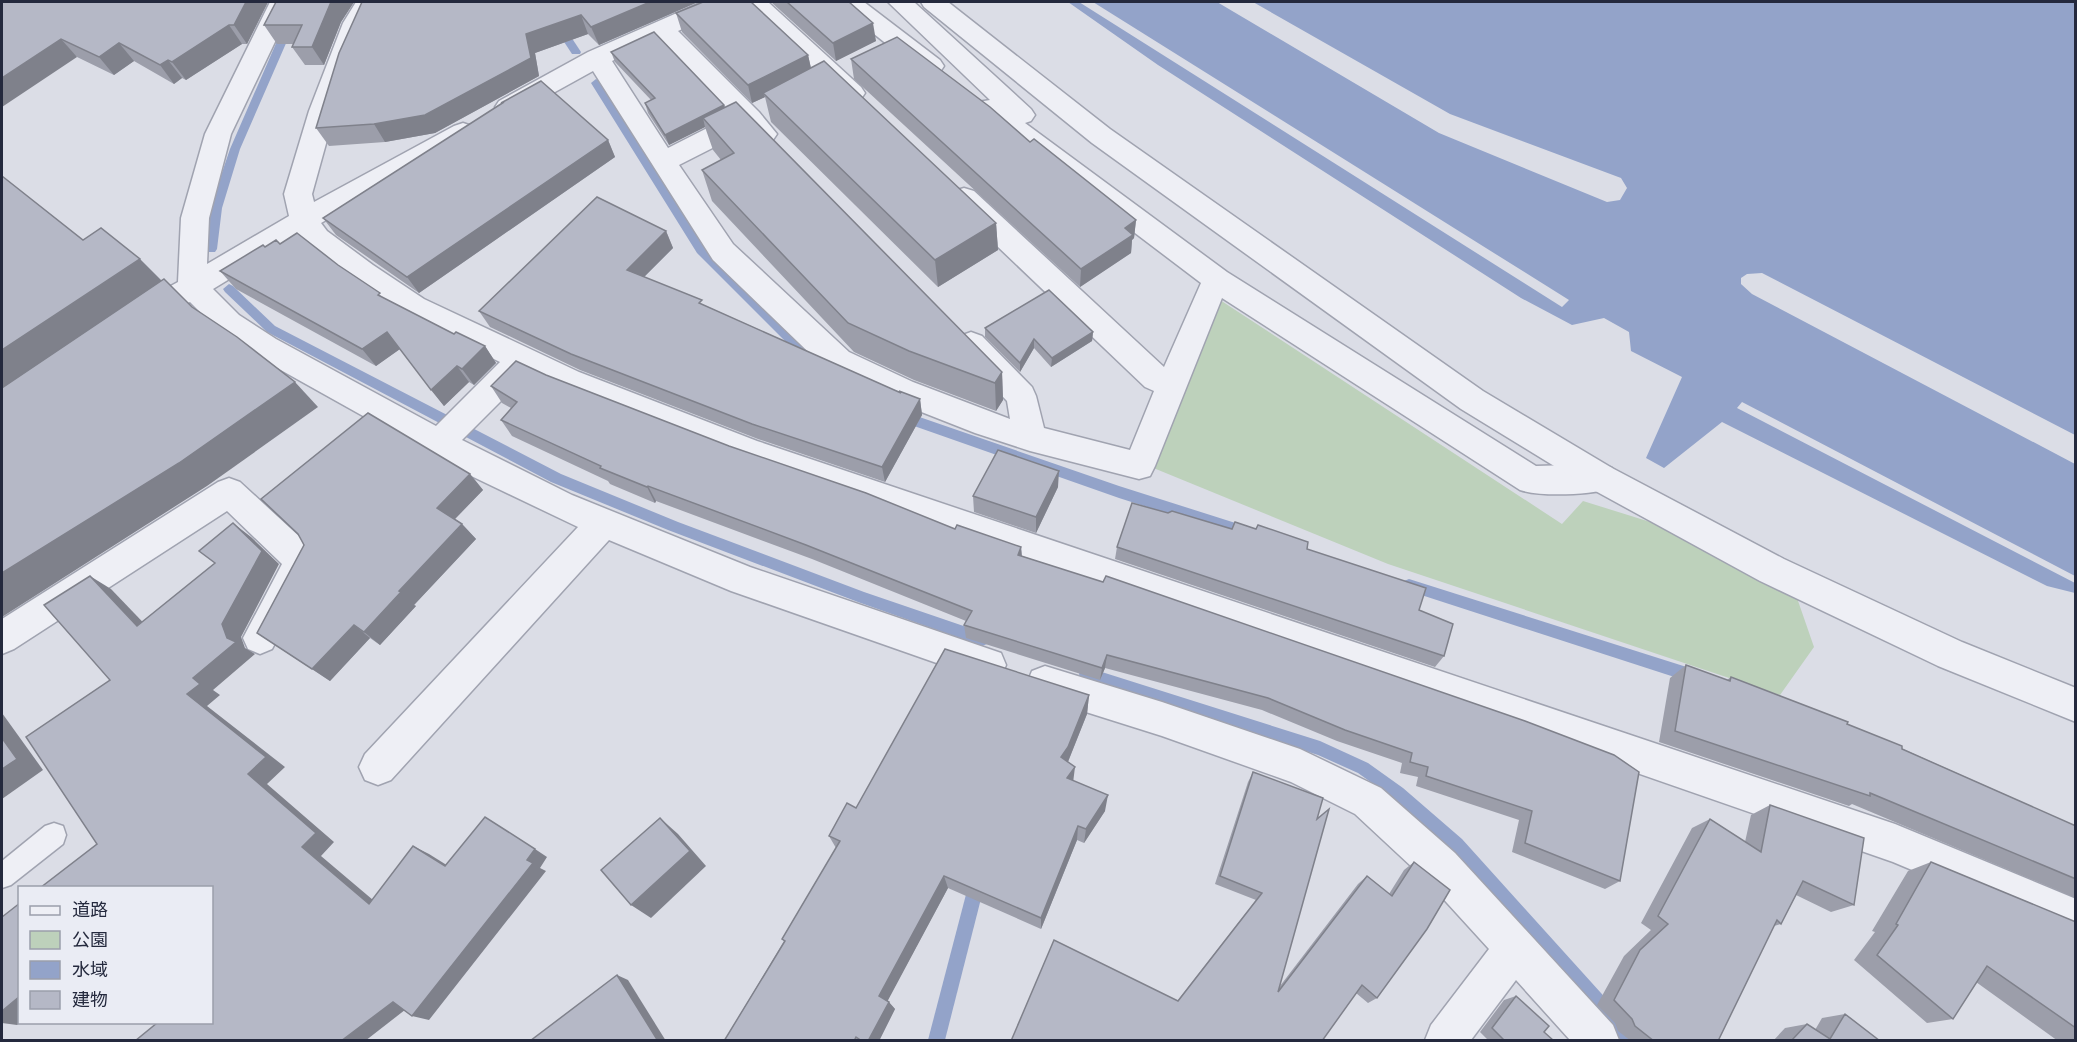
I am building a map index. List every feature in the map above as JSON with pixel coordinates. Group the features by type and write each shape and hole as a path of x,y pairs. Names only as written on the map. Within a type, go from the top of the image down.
{"street":[{"path":"282,2 218,134 195,218 192,286 229,323 265,347 442,439 560,505 743,580 894,634 1162,719 1300,768 1368,801 1441,867 1598,1041"},
{"path":"368,2 355,23 322,111 298,194 304,220 317,238 363,273 414,307 568,381 748,452 1895,843 2076,919"},
{"path":"158,310 192,286 304,220 597,58 722,2"},
{"path":"754,2 868,109"},
{"path":"849,2 891,47 1075,175 1217,280 1531,480 1601,478"},
{"path":"900,2 1058,147 1075,175"},
{"path":"933,2 1101,136 1472,400 1601,478 1772,570 1950,654 2076,705"},
{"path":"661,29 760,113 782,152"},
{"path":"597,58 723,252 838,361 902,391 986,424 1030,438 1139,465 1217,280"},
{"path":"663,162 760,113"},
{"path":"947,182 1156,378 1172,385"},
{"path":"955,329 1021,396 1030,438"},
{"path":"442,439 523,359"},
{"path":"2,638 230,492 302,561 260,638"},
{"path":"378,767 603,523"},
{"path":"1446,1041 1515,948"}],"lane":[{"path":"2,876 54,835"}],"green space":[{"path":"1220,300 1562,524 1583,501 1660,525 1797,598 1814,647 1780,695 1388,564 1151,467"}],"water":[{"path":"1068,2 1079,2 1562,307 1569,300 1093,2 1217,2 1439,133 1607,202 1620,200 1627,188 1621,178 1450,114 1253,2 2075,2 2075,435 1762,273 1747,274 1741,278 1741,284 1752,294 2075,464 2075,576 1742,402 1737,408 2075,583 2075,593 2047,586 1722,422 1664,468 1646,458 1682,377 1631,351 1629,332 1604,318 1572,325 1521,298 1158,65"}],"building":[{"path":"2,2 246,2 234,25 229,25 172,62 168,60 160,65 119,43 99,57 61,39 2,78"},
{"path":"276,2 331,2 312,47 292,47 302,25 264,25"},
{"path":"362,2 650,2 591,27 581,15 526,34 531,58 425,115 374,124 316,128 339,53"},
{"path":"703,2 751,2 808,55 748,85 676,13"},
{"path":"787,2 849,2 873,23 833,43"},
{"path":"654,32 724,105 665,135 645,103 655,98 611,52"},
{"path":"897,37 990,107 1030,142 1034,139 1136,220 1125,228 1133,235 1081,269 851,59"},
{"path":"824,61 996,223 935,260 763,93"},
{"path":"541,81 608,140 407,277 323,218 504,102 501,103"},
{"path":"736,102 1002,372 995,383 909,351 848,323 702,170 734,153 703,118"},
{"path":"2,176 83,240 101,228 140,259 2,350"},
{"path":"597,197 666,231 627,270 702,300 699,303 901,393 899,391 920,399 882,467 752,424 571,354 479,311"},
{"path":"297,233 338,265 380,293 378,295 454,334 456,332 485,346 462,369 457,366 431,390 387,332 362,349 220,271 263,245 265,247 276,240 280,244"},
{"path":"164,279 192,307 237,337 295,382 179,463 2,573 2,388"},
{"path":"1049,290 1093,332 1052,358 1034,339 1020,363 985,328"},
{"path":"516,361 546,375 729,446 866,493 955,529 957,525 1021,547 1018,555 1103,582 1106,576 1525,721 1614,755 1639,772 1620,881 1525,843 1532,811 1426,776 1428,767 1410,762 1412,753 1345,730 1268,698 1107,655 1102,668 964,625 972,611 806,545 600,468 601,466 501,420 517,402 491,386"},
{"path":"368,413 470,474 437,508 462,524 364,632 354,625 312,669 257,633 304,545 298,534 261,499"},
{"path":"998,450 1059,471 1036,517 973,496"},
{"path":"1132,503 1168,513 1172,511 1232,529 1235,522 1256,529 1258,525 1308,542 1307,549 1426,588 1419,610 1453,624 1444,656 1117,547"},
{"path":"233,523 262,551 222,624 227,638 236,642 193,678 200,684 187,694 266,757 248,774 316,833 302,847 369,904 413,846 445,866 485,817 535,849 527,860 533,863 412,1016 393,1002 341,1041 135,1041 156,1024 213,1024 213,886 43,886 97,844 26,737 110,680 44,605 90,576 137,626 215,563 199,551"},
{"path":"945,649 1089,695 1068,747 1061,757 1075,767 1067,778 1108,795 1086,829 1078,826 1041,918 944,876 879,996 889,1002 868,1041 862,1041 856,1037 854,1041 724,1041 785,941 782,939 840,841 829,836 847,803 856,808"},
{"path":"1686,665 1730,681 1731,677 1848,722 1847,724 1902,746 1902,749 2076,826 2076,879 1870,793 1870,796 1675,731"},
{"path":"2,738 17,759 2,769"},
{"path":"1253,772 1323,798 1317,819 1329,809 1278,992 1367,876 1392,896 1414,862 1450,890 1427,929 1377,998 1362,985 1322,1041 1011,1041 1054,940 1178,1001 1262,893 1220,876"},
{"path":"1770,805 1864,838 1854,905 1803,881 1781,924 1777,920 1718,1041 1654,1041 1635,1026 1632,1019 1614,1000 1640,950 1668,924 1658,916 1710,819 1761,852"},
{"path":"660,818 690,851 631,905 601,870"},
{"path":"1931,862 2076,922 2076,1028 1987,966 1953,1019 1877,955 1898,925 1896,924"},
{"path":"18,905 18,998 2,1011 2,917"},
{"path":"617,975 658,1041 530,1041"},
{"path":"1516,996 1549,1026 1544,1032 1554,1041 1505,1041 1492,1028"},
{"path":"1845,1014 1880,1041 1791,1041 1807,1024 1830,1039"}],"waterway":[{"path":"211,249 216,208 235,149 299,2"},
{"path":"543,2 576,52"},
{"path":"596,83 701,250 810,359"},
{"path":"229,289 271,329 556,478 673,526 863,598 982,639"},
{"path":"902,416 1119,492 1248,533"},
{"path":"1409,585 1696,677"},
{"path":"1086,674 1320,748 1363,768 1398,793 1456,845 1632,1040"},
{"path":"936,1040 977,883"}]}
